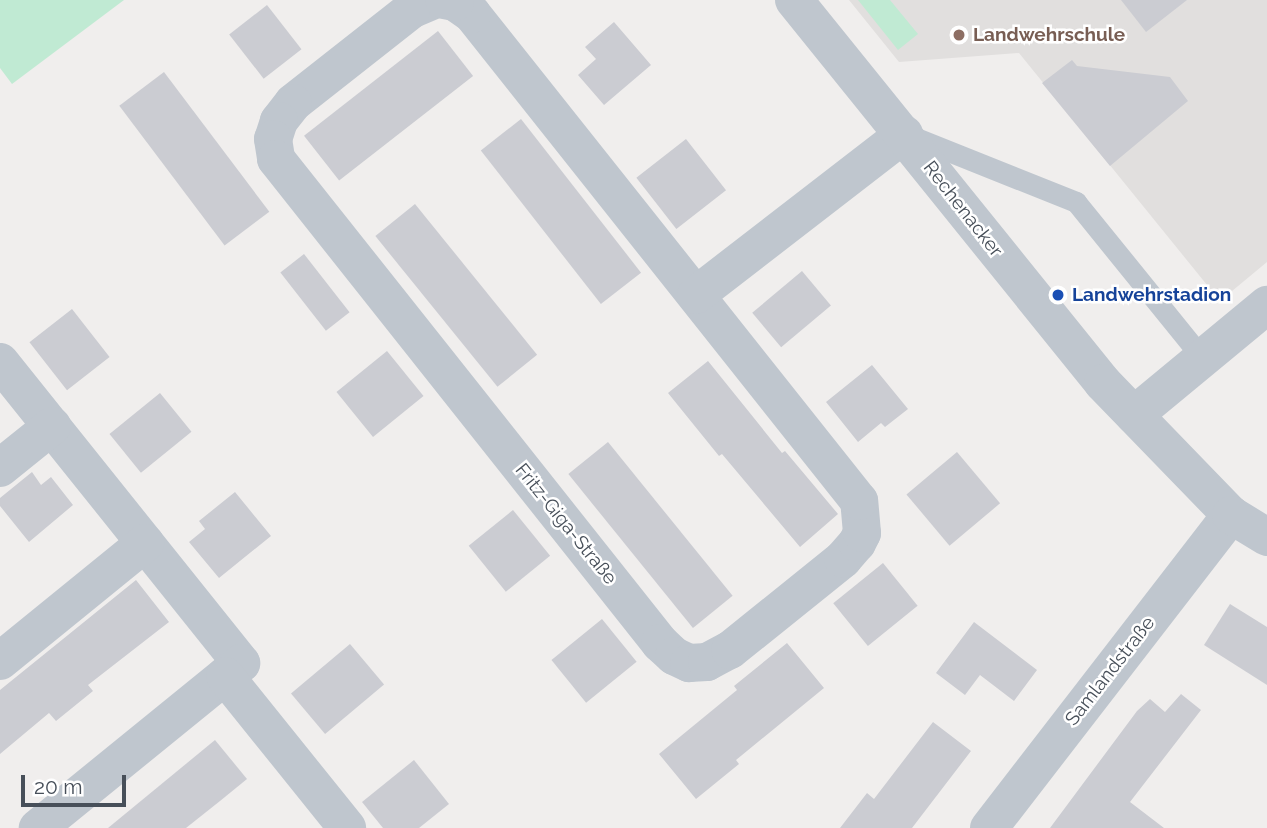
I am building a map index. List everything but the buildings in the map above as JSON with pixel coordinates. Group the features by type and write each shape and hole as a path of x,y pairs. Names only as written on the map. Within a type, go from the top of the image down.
{"street":[{"name":"Fritz-Giga-Straße","path":"434,0 411,10 293,103 279,121 273,139 276,159 660,643 674,656 689,663 707,662 730,650 843,558 857,543 862,517 859,501 471,14 455,2 444,0"},
{"name":"Rechenacker","path":"794,0 1081,356 1231,515 1267,537"},
{"path":"696,295 904,134"},
{"path":"1134,415 1267,305"},
{"path":"0,362 241,663 38,828"},
{"path":"0,468 52,426"},
{"name":"Samlandstraße","path":"989,828 1231,515"},
{"path":"0,661 145,543"},
{"path":"225,676 347,828"}],"lane":[{"path":"904,134 1076,202 1203,359"}],"shaded area":[{"path":"849,0 1267,0 1267,262 1220,301 1019,53 899,62"}],"green space":[{"path":"0,0 124,0 12,84 0,68"},
{"path":"858,0 890,0 918,34 898,50"}],"place":[{"name":"Landwehrschule","path":"959,35"},
{"name":"Landwehrstadion","path":"1058,295"}]}
